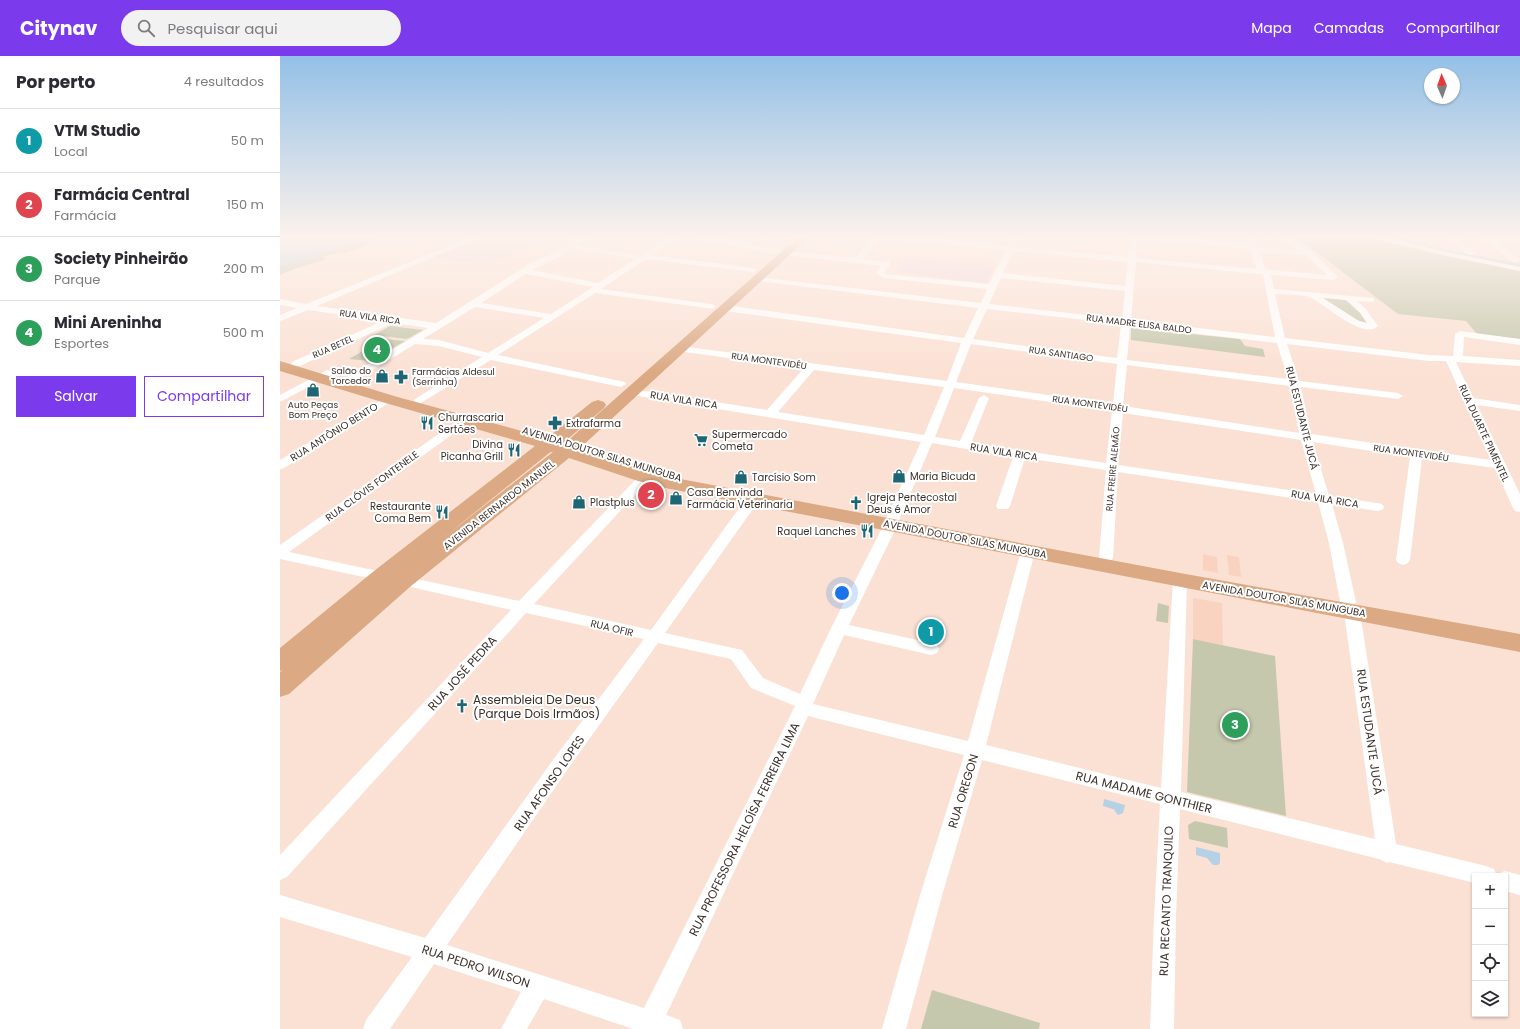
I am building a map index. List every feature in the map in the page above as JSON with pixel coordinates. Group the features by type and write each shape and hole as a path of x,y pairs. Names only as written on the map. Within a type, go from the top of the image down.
{"main road":[{"name":"AVENIDA BERNARDO MANUEL","path":"280,662 393,579 561,445 746,283"},
{"name":"AVENIDA BERNARDO MANUEL","path":"627,388 680,349 718,308"},
{"name":"AVENIDA DOUTOR SILAS MUNGUBA","path":"284,365 349,380 420,401 561,445 645,477 753,499 1106,558 1520,643"},
{"name":"AVENIDA DOUTOR SILAS MUNGUBA","path":"324,375 388,399 464,421 589,452 671,476 716,486 1028,551 1180,580 1520,633"},
{"name":"AVENIDA BERNARDO MANUEL","path":"280,687 393,579"}],"street":[{"path":"280,318 364,283"},
{"path":"349,380 505,283"},
{"name":"RUA SANTIAGO","path":"577,283 596,288 718,308 1123,362 1398,396"},
{"path":"420,401 492,357 603,283"},
{"name":"RUA MADRE ELISA BALDO","path":"818,283 984,306 1429,358 1453,358 1520,364"},
{"path":"954,283 992,287"},
{"name":"RUA PROFESSORA HELOÍSA FERREIRA LIMA","path":"656,1027 839,628 891,522 941,409 949,385 994,283"},
{"path":"1082,283 1128,288"},
{"name":"RUA FREIRE ALEMÃO","path":"1106,558 1112,467 1119,408 1129,283"},
{"name":"RUA ESTUDANTE JUCÁ","path":"1269,283 1281,341 1295,384 1306,437 1336,543 1350,607 1387,852"},
{"path":"1271,291 1370,300"},
{"path":"1310,294 1356,323 1369,327 1373,326 1363,311 1348,298"},
{"name":"RUA VILA RICA","path":"280,302 437,326"},
{"path":"473,304 553,317"},
{"name":"RUA BETEL","path":"284,365 392,320"},
{"path":"1453,358 1460,334 1520,342"},
{"name":"RUA VILA RICA","path":"413,341 440,343 492,357 627,388 770,414 964,446 1112,467 1377,508"},
{"name":"RUA MONTEVIDÉU","path":"680,349 1119,408 1416,454 1500,465"},
{"name":"RUA DUARTE PIMENTEL","path":"1453,358 1470,401 1519,505"},
{"path":"770,414 811,367"},
{"path":"280,399 324,375"},
{"path":"964,446 984,398"},
{"name":"RUA ANTÔNIO BENTO","path":"280,465 388,399"},
{"path":"1470,401 1520,408"},
{"name":"RUA CLÓVIS FONTENELE","path":"280,554 464,421"},
{"path":"1003,506 1020,454"},
{"path":"1403,560 1416,454"},
{"name":"RUA JOSÉ PEDRA","path":"280,870 645,477"},
{"name":"RUA AFONSO LOPES","path":"375,1029 565,758 753,499"},
{"name":"RUA OREGON","path":"894,1029 932,892 975,751 1028,551"},
{"name":"RUA OFIR","path":"280,554 736,654 741,658 758,683 804,706"},
{"name":"RUA RECANTO TRANQUILO","path":"1162,1029 1165,893 1179,633 1180,580"},
{"path":"839,628 931,649"},
{"name":"RUA MADAME GONTHIER","path":"804,706 975,751 1474,873"},
{"path":"1508,882 1520,885"},
{"name":"RUA PEDRO WILSON","path":"280,906 431,951 656,1027"},
{"path":"512,1029 538,986"}],"shaded area":[{"path":"1203,554 1217,557 1218,573 1203,570"},
{"path":"1227,555 1239,557 1241,577 1229,575"},
{"path":"1193,598 1222,603 1223,645 1193,639"}],"green space":[{"path":"1358,283 1520,283 1520,339 1477,334 1466,321 1398,314"},
{"path":"1318,297 1335,298 1347,301 1357,308 1367,323 1356,320"},
{"path":"390,326 423,330 407,339 374,335"},
{"path":"1131,328 1240,339 1245,346 1263,349 1265,357 1131,340"},
{"path":"384,339 405,341 371,361 349,359"},
{"path":"1158,603 1169,606 1168,623 1156,621"},
{"path":"1193,639 1275,656 1286,816 1187,792"},
{"path":"1195,821 1227,828 1228,848 1189,839 1188,825"},
{"path":"932,990 1040,1023 1039,1029 921,1029"}],"water":[{"path":"1104,799 1125,805 1123,813 1118,815 1114,810 1116,810 1103,806"},
{"path":"1196,847 1220,853 1220,863 1218,865 1213,865 1207,858 1196,855"}],"place":[{"name":"Mini Areninha","path":"377,350"},
{"name":"Salão do Torcedor","path":"382,376"},
{"name":"Farmácias Aldesul (Serrinha)","path":"401,377"},
{"name":"Auto Peças Bom Preço","path":"313,390"},
{"name":"Churrascaria Sertões","path":"427,423"},
{"name":"Extrafarma","path":"555,423"},
{"name":"Supermercado Cometa","path":"701,440"},
{"name":"Divina Picanha Grill","path":"514,450"},
{"name":"Maria Bicuda","path":"899,476"},
{"name":"Tarcísio Som","path":"741,477"},
{"name":"Farmácia Central","path":"651,495"},
{"name":"Casa Benvinda Farmácia Veterinaria","path":"676,498"},
{"name":"Plastplus","path":"579,502"},
{"name":"Igreja Pentecostal Deus é Amor","path":"856,503"},
{"name":"Restaurante Coma Bem","path":"442,512"},
{"name":"Raquel Lanches","path":"867,531"},
{"name":"VTM Studio","path":"931,632"},
{"name":"Assembleia De Deus (Parque Dois Irmãos)","path":"462,706"},
{"name":"Society Pinheirão","path":"1235,725"}]}
